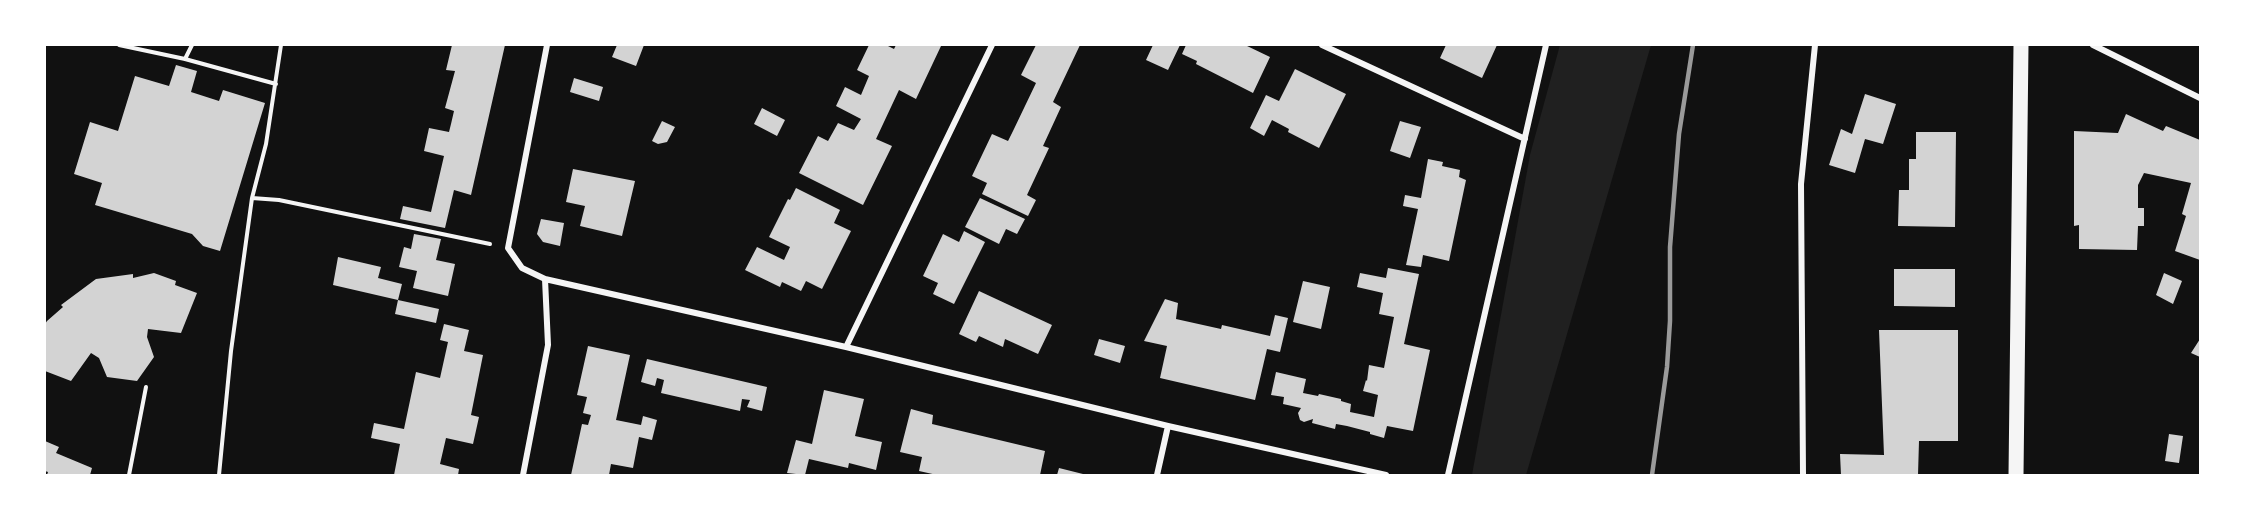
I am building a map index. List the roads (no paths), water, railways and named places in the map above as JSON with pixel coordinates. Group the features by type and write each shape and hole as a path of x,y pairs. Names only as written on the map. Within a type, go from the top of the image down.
{"main road":[{"path":"2016,475 2021,45"}],"street":[{"path":"547,45 508,248 522,268 545,279 846,347 1168,426 1386,475"},
{"path":"846,347 992,45"},
{"path":"1322,45 1525,138"},
{"path":"1448,475 1546,45"},
{"path":"1803,475 1801,184 1815,45"},
{"path":"2093,45 2200,98"},
{"path":"523,475 548,345 545,279"},
{"path":"1157,475 1168,426"}],"railway":[{"path":"1652,475 1667,367 1670,321 1670,247 1679,134 1693,45"}]}
